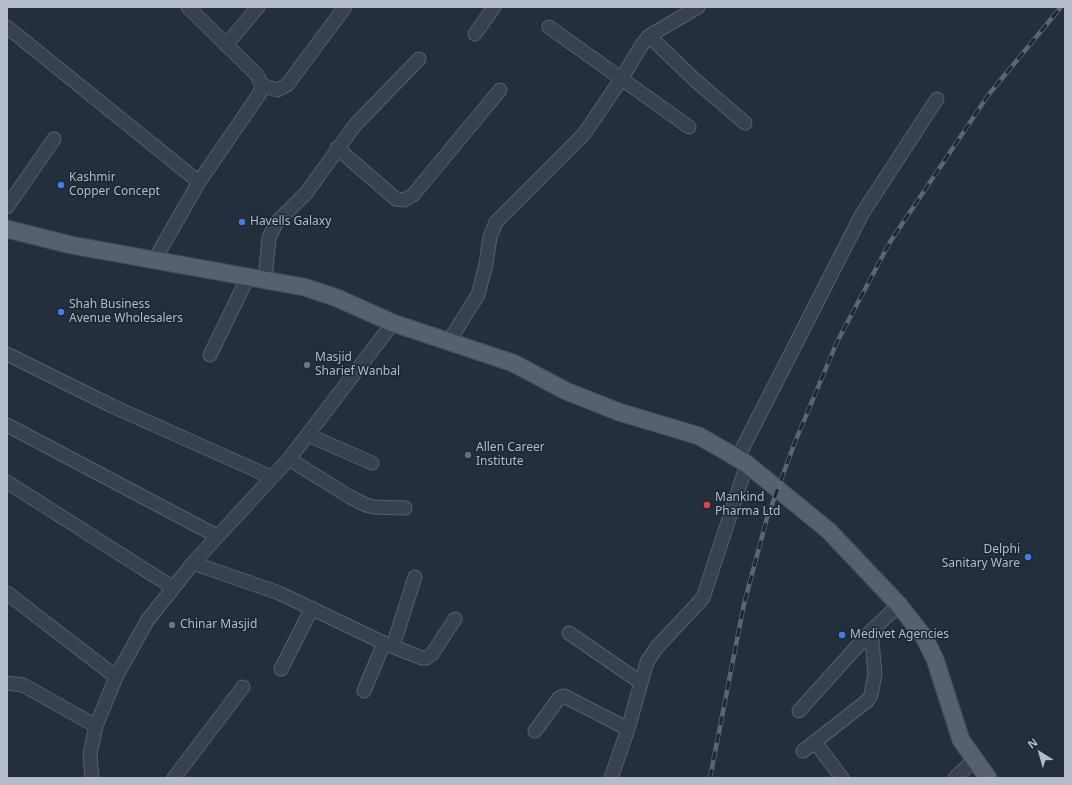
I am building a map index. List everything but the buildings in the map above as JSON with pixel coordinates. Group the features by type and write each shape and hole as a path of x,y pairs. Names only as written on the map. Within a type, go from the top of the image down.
{"main road":[{"path":"7,229 71,244 304,287 337,298 393,323 513,363 566,391 597,404 699,436 742,461 829,531 899,605 924,637 932,654 960,740 988,778"}],"street":[{"path":"155,259 199,182 260,93 262,85 257,75 188,7"},
{"path":"226,45 258,7"},
{"path":"262,85 277,90 287,85 345,7"},
{"path":"475,34 494,7"},
{"path":"449,341 478,295 486,264 490,236 496,222 584,134 649,36 698,7"},
{"path":"7,27 199,182"},
{"path":"549,27 689,127"},
{"path":"649,36 695,80 745,123"},
{"path":"265,280 271,230 280,218 307,192 336,148 355,125 419,59"},
{"path":"336,148 396,199 404,200 413,195 500,90"},
{"path":"611,778 628,729 640,682 647,662 657,647 703,598 742,461 862,214 937,99"},
{"path":"7,207 54,139"},
{"path":"210,355 248,277"},
{"path":"92,778 90,754 96,726 116,677 147,621 193,563 289,459 393,323"},
{"path":"7,354 112,406 271,477"},
{"path":"7,425 217,536"},
{"path":"308,435 372,463"},
{"path":"289,459 350,497 366,505 374,507 405,508"},
{"path":"7,482 172,588"},
{"path":"193,563 279,593 388,644 422,658 429,657 455,619"},
{"path":"364,691 388,644 415,578"},
{"path":"7,593 116,677"},
{"path":"799,711 871,631 899,605"},
{"path":"281,669 312,608"},
{"path":"803,751 867,701 871,694 875,674 871,631"},
{"path":"569,633 640,682"},
{"path":"7,683 23,685 96,726"},
{"path":"174,778 243,687"},
{"path":"535,731 559,698 564,696 628,729"},
{"path":"815,742 842,778"},
{"path":"955,778 974,760"}],"railway":[{"path":"710,778 744,604 767,518 795,442 837,342 890,242 989,94 1061,7"}],"place":[{"name":"Kashmir Copper Concept","path":"61,185"},
{"name":"Havells Galaxy","path":"242,222"},
{"name":"Shah Business Avenue Wholesalers","path":"61,312"},
{"name":"Masjid Sharief Wanbal","path":"307,365"},
{"name":"Allen Career Institute","path":"468,455"},
{"name":"Mankind Pharma Ltd","path":"707,505"},
{"name":"Delphi Sanitary Ware","path":"1028,557"},
{"name":"Chinar Masjid","path":"172,625"},
{"name":"Medivet Agencies","path":"842,635"}]}
